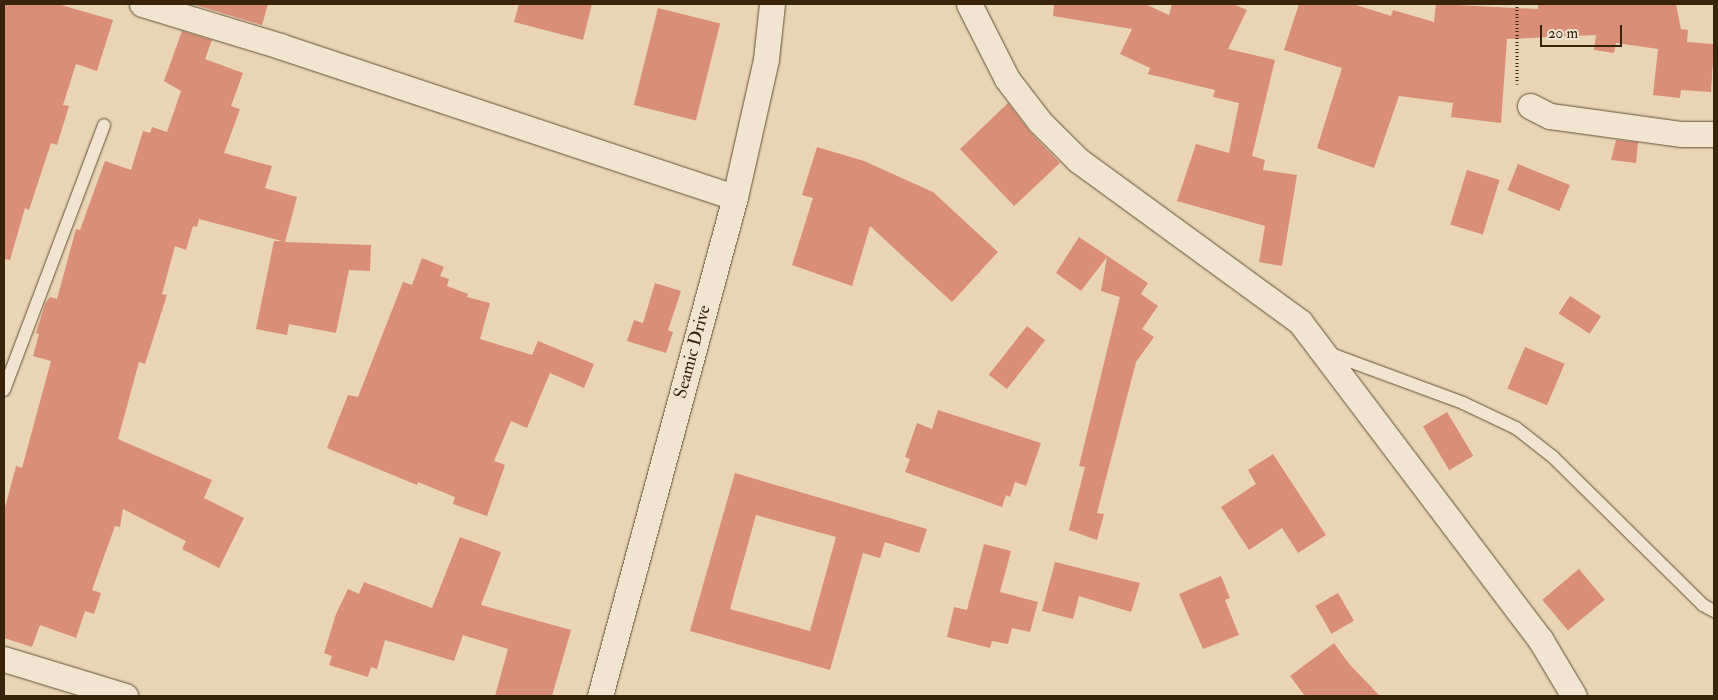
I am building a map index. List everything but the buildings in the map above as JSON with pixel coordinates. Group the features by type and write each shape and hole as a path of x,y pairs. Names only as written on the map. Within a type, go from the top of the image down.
{"street":[{"path":"142,4 280,46 735,197"},
{"name":"Seamic Drive","path":"600,696 735,197 766,59 772,4"},
{"path":"969,4 1008,79 1040,122 1078,160 1259,289 1300,322 1540,639 1574,696"},
{"path":"1530,106 1550,116 1682,134 1714,134"},
{"path":"4,659 125,696"}],"lane":[{"path":"4,390 104,125"},
{"path":"1323,352 1463,404 1516,428 1553,458 1703,605 1714,611"}],"path":[{"path":"1518,4 1517,86 1530,106"}]}
